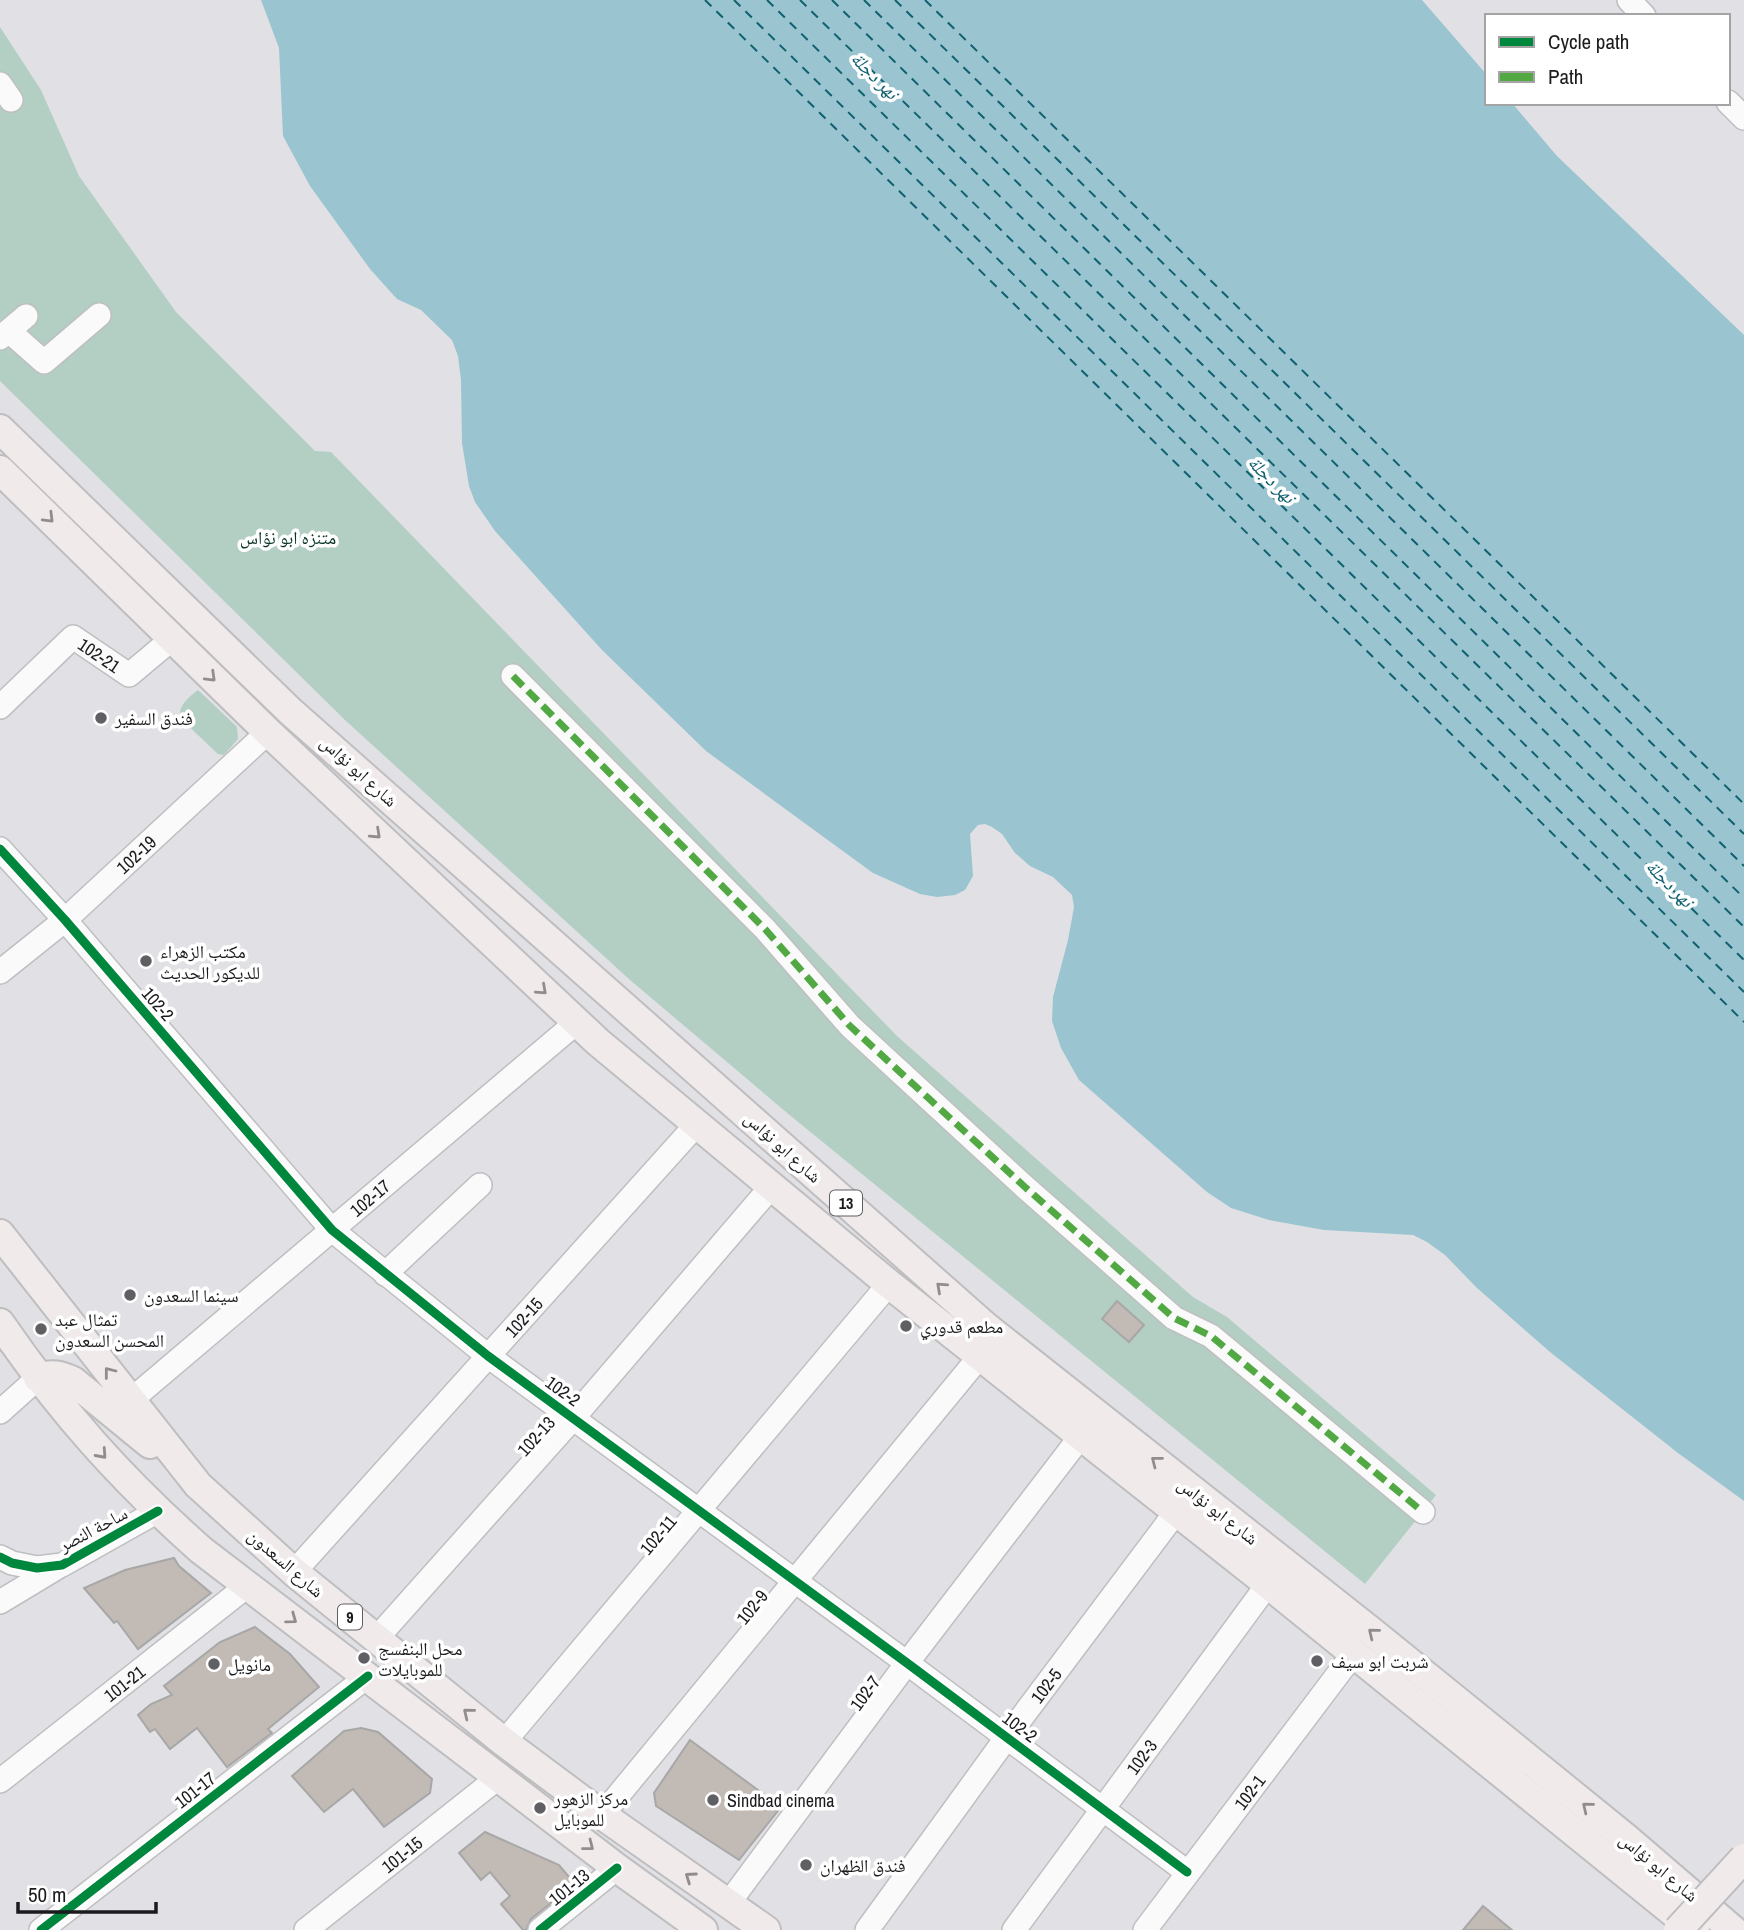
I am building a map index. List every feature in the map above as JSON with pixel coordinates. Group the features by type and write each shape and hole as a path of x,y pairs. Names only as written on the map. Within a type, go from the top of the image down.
{"main road":[{"name":"شارع ابو نؤاس","path":"0,429 290,710 985,1326 1372,1632 1626,1838 1733,1930"},
{"name":"شارع ابو نؤاس","path":"0,470 268,732 577,1022 889,1284 1268,1584 1695,1930"},
{"name":"شارع السعدون","path":"0,1234 198,1485 294,1572 504,1742 602,1815 766,1930"},
{"name":"9","path":"0,1323 75,1425 158,1511 201,1550 617,1868 703,1930"},
{"path":"38,1378 48,1374 60,1375 86,1390 198,1485"},
{"path":"1678,1930 1744,1858"},
{"path":"1700,1930 1744,1882"}],"street":[{"path":"1629,0 1642,14"},
{"path":"1730,104 1744,118"},
{"path":"26,316 4,334 44,362 99,315"},
{"name":"102-21","path":"0,706 73,636 129,675 172,639"},
{"path":"513,676 765,929 850,1026 1016,1179 1174,1318 1212,1335 1423,1511"},
{"name":"102-19","path":"0,972 65,920 268,732"},
{"name":"102-2","path":"0,849 65,920 331,1230 488,1356 1187,1872"},
{"name":"102-17","path":"131,1400 577,1022"},
{"name":"102-15","path":"294,1572 697,1124"},
{"path":"386,1274 480,1185"},
{"name":"102-13","path":"376,1639 573,1418 771,1187"},
{"name":"102-11","path":"504,1742 889,1284"},
{"name":"102-9","path":"602,1815 981,1355"},
{"path":"0,1412 38,1378"},
{"name":"102-7","path":"728,1903 1081,1436"},
{"name":"ساحة النصر","path":"0,1557 12,1563 37,1568 62,1565 158,1511"},
{"name":"102-5","path":"867,1930 1007,1737 1177,1512"},
{"path":"0,1602 62,1565"},
{"name":"102-3","path":"1014,1930 1268,1584"},
{"name":"101-21","path":"0,1781 247,1586"},
{"name":"102-1","path":"1145,1930 1354,1653"},
{"name":"101-17","path":"41,1930 368,1676"},
{"name":"101-15","path":"306,1930 499,1777"},
{"name":"101-13","path":"540,1930 617,1868"}],"green space":[{"name":"متنزه ابو نؤاس","path":"0,27 41,90 79,176 176,312 315,451 331,452 897,1036 1193,1297 1227,1317 1436,1495 1365,1584 792,1117 630,980 345,720 0,381"},
{"path":"198,690 237,727 238,739 224,755 218,754 181,719 182,706"}],"water":[{"name":"نهر دجلة","path":"261,0 1422,0 1485,73 1485,105 1514,105 1557,156 1744,335 1744,1501 1678,1453 1550,1352 1477,1288 1445,1255 1427,1242 1413,1235 1324,1230 1269,1220 1231,1208 1207,1192 1079,1080 1061,1048 1052,1021 1053,997 1074,907 1072,895 1053,877 1030,866 1015,853 1002,834 985,824 978,825 970,834 973,876 965,890 955,895 937,897 920,894 873,873 706,751 602,650 495,531 475,502 469,486 462,443 461,380 458,356 452,340 421,310 397,299 370,269 310,186 283,136 279,48"}],"building":[{"path":"1117,1301 1144,1325 1129,1342 1102,1319"},
{"path":"174,1558 179,1566 211,1593 138,1649 117,1621 114,1623 84,1588 125,1570"},
{"path":"255,1627 290,1654 319,1687 268,1729 272,1733 227,1767 197,1728 170,1749 155,1729 150,1732 138,1715 151,1704 172,1695 164,1686 220,1642"},
{"path":"361,1728 378,1732 432,1779 430,1793 384,1827 353,1789 324,1812 292,1776 344,1731"},
{"name":"Sindbad cinema","path":"690,1740 781,1807 739,1860 656,1806 654,1793"},
{"path":"485,1832 559,1865 575,1884 531,1919 526,1930 523,1930 501,1904 510,1896 490,1872 481,1880 459,1853"},
{"path":"1483,1906 1512,1930 1463,1930"}],"ferry route":[{"path":"705,0 1744,1022"},
{"path":"734,0 1744,992"},
{"path":"767,0 1744,960"},
{"path":"800,0 1744,927"},
{"path":"832,0 1744,898"},
{"path":"864,0 1744,866"},
{"path":"895,0 1744,834"},
{"path":"925,0 1744,804"}],"marked path":[{"path":"513,676 765,929 850,1026 1026,1188 1174,1318 1211,1336 1423,1512"}],"cycle path":[{"path":"0,849 65,920 332,1230 488,1356 1187,1872"},
{"path":"0,1557 12,1563 37,1568 62,1565 158,1511"},
{"path":"41,1930 368,1676"},
{"path":"540,1930 617,1868"}],"place":[{"name":"فندق السفير","path":"101,718"},
{"name":"مكتب الزهراء للديكور الحديث","path":"146,961"},
{"name":"سينما السعدون","path":"130,1295"},
{"name":"مطعم قدوري","path":"906,1326"},
{"name":"تمثال عبد المحسن السعدون","path":"41,1329"},
{"name":"محل البنفسج للموبايلات","path":"364,1658"},
{"name":"شربت ابو سيف","path":"1317,1661"},
{"name":"مانويل","path":"214,1664"},
{"name":"Sindbad cinema","path":"713,1800"},
{"name":"مركز الزهور للموبايل","path":"540,1808"},
{"name":"فندق الظهران","path":"806,1865"}]}
